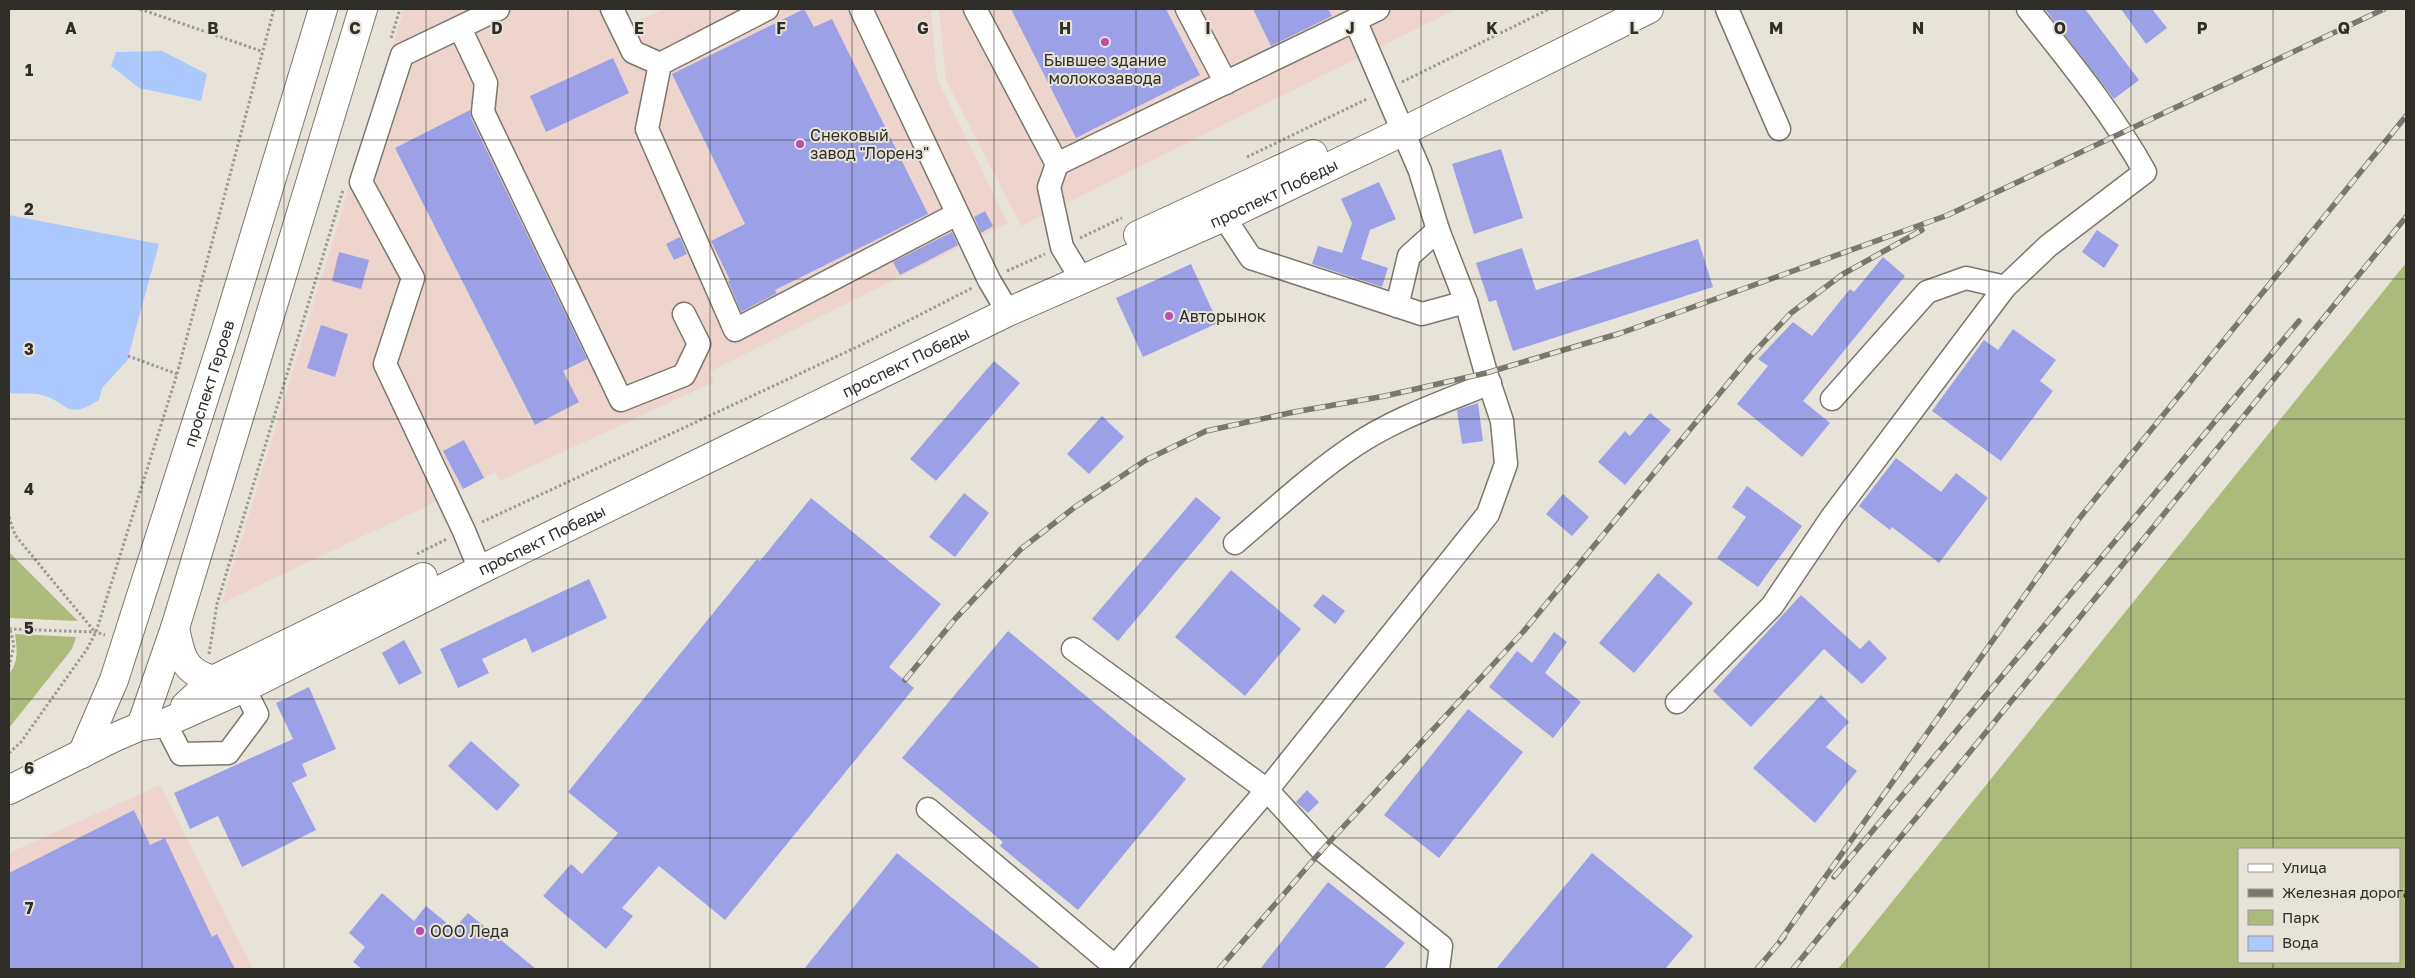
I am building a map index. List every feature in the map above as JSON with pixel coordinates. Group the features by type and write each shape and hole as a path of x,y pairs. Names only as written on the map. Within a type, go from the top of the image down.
{"main road":[{"name":"проспект Героев","path":"82,754 114,680 226,333 323,9"},
{"path":"153,725 175,628 363,9"},
{"name":"проспект Победы","path":"1072,264 1224,217 1610,9"},
{"name":"проспект Победы","path":"153,725 215,668 472,551 999,296 1400,123 1649,9"},
{"name":"проспект Победы","path":"9,790 82,754 244,688 472,551"},
{"path":"175,628 181,654 188,667 199,676 215,668"}],"lane":[{"path":"472,551 385,364 413,278 361,182 402,55 498,9"},
{"path":"612,9 632,52 660,64"},
{"path":"660,64 767,9"},
{"path":"861,9 957,214 999,296"},
{"path":"975,9 1057,164"},
{"path":"1187,9 1226,83"},
{"path":"1072,264 1048,187 1057,164 1378,9"},
{"path":"1727,9 1779,129"},
{"path":"1677,702 1772,606 1832,516 2005,287 2048,246 2145,172 2123,132 2028,9"},
{"path":"928,808 1115,968 1267,790 1488,514 1506,464 1502,422 1466,302 1438,230 1420,171 1355,20"},
{"path":"460,28 486,83 483,112 621,400 684,375 700,344 684,314"},
{"path":"660,64 646,129 735,330 957,214"},
{"path":"1224,217 1251,258 1422,314 1466,302"},
{"path":"1397,306 1410,256 1438,230"},
{"path":"1832,399 1927,292 1966,278 2005,287"},
{"path":"1235,544 1310,478 1355,445 1401,419 1490,383"},
{"path":"1073,650 1267,790 1322,850 1441,946 1438,969"},
{"path":"153,725 180,754 228,752 257,714 244,688"}],"path":[{"path":"140,9 261,51"},
{"path":"9,753 20,742 87,650 96,632 176,374 261,51 274,9"},
{"path":"389,43 400,9"},
{"path":"1241,160 1549,9"},
{"path":"215,668 208,657 217,604 346,180"},
{"path":"411,557 472,551 858,346 999,296 1072,264 1125,217"},
{"path":"128,356 155,364 176,374"},
{"path":"9,517 16,535 96,632"},
{"path":"9,667 14,646 9,629 96,632"}],"shaded area":[{"path":"404,9 625,9 632,24 664,9 931,9 937,79 1008,223 709,372 714,382 500,481 495,472 222,603"},
{"path":"939,9 1456,9 1021,226 946,80"},
{"path":"160,785 253,969 9,969 9,853"}],"green space":[{"path":"2406,263 2406,969 1838,969"},
{"path":"9,552 78,621 9,618"},
{"path":"15,634 76,637 72,649 9,728 9,674 16,660"}],"water":[{"path":"162,51 207,74 201,101 139,88 111,66 116,52"},
{"path":"9,215 159,244 127,361 102,388 99,400 88,407 72,410 55,400 37,394 9,393"}],"building":[{"name":"Снековый завод \"Лоренз\"","path":"804,9 814,27 832,19 928,214 775,290 777,293 741,312 728,281 730,280 711,241 745,224 672,74"},
{"name":"Бывшее здание молокозавода","path":"1011,9 1166,9 1200,75 1076,138"},
{"path":"1253,9 1328,9 1332,16 1271,46"},
{"path":"2045,9 2085,9 2139,80 2114,99"},
{"path":"2121,9 2152,9 2167,28 2146,44"},
{"path":"613,58 629,93 546,132 530,96"},
{"path":"470,110 471,118 587,359 563,371 579,402 535,425 395,148"},
{"path":"1501,149 1523,218 1474,234 1452,164"},
{"path":"1379,182 1396,219 1370,230 1361,259 1388,268 1382,287 1312,264 1318,246 1342,253 1352,223 1341,199"},
{"path":"985,211 993,226 981,233 974,217"},
{"path":"2097,230 2119,245 2104,268 2082,252"},
{"path":"952,232 958,245 900,275 893,262"},
{"path":"680,237 687,254 674,260 666,244"},
{"path":"1698,239 1713,287 1513,351 1496,300 1489,302 1476,263 1522,248 1536,290"},
{"path":"339,252 369,260 361,289 332,281"},
{"path":"1883,257 1905,276 1803,401 1830,423 1802,457 1737,404 1768,366 1758,359 1793,322 1812,336 1850,289 1854,292"},
{"path":"1191,264 1218,323 1143,357 1116,298"},
{"path":"321,325 348,334 335,377 307,368"},
{"path":"2013,329 2056,360 2040,381 2053,391 2001,461 1932,411 1984,340 1998,350"},
{"path":"994,361 1020,383 936,481 910,459"},
{"path":"1478,403 1483,441 1462,444 1457,410"},
{"path":"1650,413 1671,430 1625,485 1598,462 1625,431 1630,436"},
{"path":"1102,416 1124,437 1089,474 1067,454"},
{"path":"464,440 484,478 463,489 443,451"},
{"path":"1896,458 1941,492 1956,473 1988,498 1939,563 1892,527 1890,530 1859,506"},
{"path":"1747,486 1802,526 1758,587 1717,558 1746,517 1732,507"},
{"path":"964,493 989,513 955,557 929,537"},
{"path":"1563,494 1589,517 1572,536 1546,514"},
{"path":"1196,497 1221,518 1118,641 1092,619"},
{"path":"811,498 941,604 889,667 914,688 725,920 659,866 622,908 633,916 606,949 543,896 571,864 582,874 618,833 568,792 757,559 760,561"},
{"path":"1231,570 1301,629 1245,696 1175,637"},
{"path":"1658,573 1693,603 1634,673 1599,643"},
{"path":"589,579 607,618 532,653 526,638 482,659 489,673 458,688 440,649"},
{"path":"1323,594 1345,611 1335,624 1313,606"},
{"path":"1801,595 1860,649 1869,640 1887,658 1862,684 1824,649 1751,727 1713,691"},
{"path":"1008,631 1186,779 1078,910 1000,846 1003,842 902,758"},
{"path":"1554,632 1567,642 1545,673 1581,702 1553,738 1489,687 1517,651 1532,663"},
{"path":"404,640 422,673 399,685 382,653"},
{"path":"309,687 336,749 302,764 307,776 292,783 316,830 242,867 218,816 190,829 174,793 293,739 276,703"},
{"path":"1821,695 1849,722 1826,747 1857,771 1815,823 1753,768"},
{"path":"1468,709 1523,752 1439,858 1384,815"},
{"path":"471,741 520,785 497,811 448,766"},
{"path":"1307,790 1319,802 1308,813 1296,802"},
{"path":"134,810 150,845 165,838 212,937 217,934 235,969 9,969 9,873"},
{"path":"897,853 977,918 1041,969 804,969"},
{"path":"1592,853 1693,936 1665,969 1496,969"},
{"path":"1328,882 1405,943 1384,969 1260,969"},
{"name":"ООО Леда","path":"382,893 414,921 426,906 454,929 468,913 536,969 362,969 353,962 365,947 349,933"}],"railway":[{"path":"905,680 955,619 1021,549 1075,507 1146,460 1206,431 1294,412 1385,396 1486,373 1621,333 1948,215 2384,9"},
{"path":"1780,941 2078,520 2406,116"},
{"path":"1793,969 2406,217"},
{"path":"1219,969 1322,850 1523,632 1748,359 1791,313 1843,274 1922,230"},
{"path":"1834,877 2299,321"},
{"path":"1757,969 1784,937"}],"place":[{"name":"Бывшее здание молокозавода","path":"1105,42"},
{"name":"Снековый завод \"Лоренз\"","path":"800,144"},
{"name":"Авторынок","path":"1169,316"},
{"name":"ООО Леда","path":"420,931"}]}
